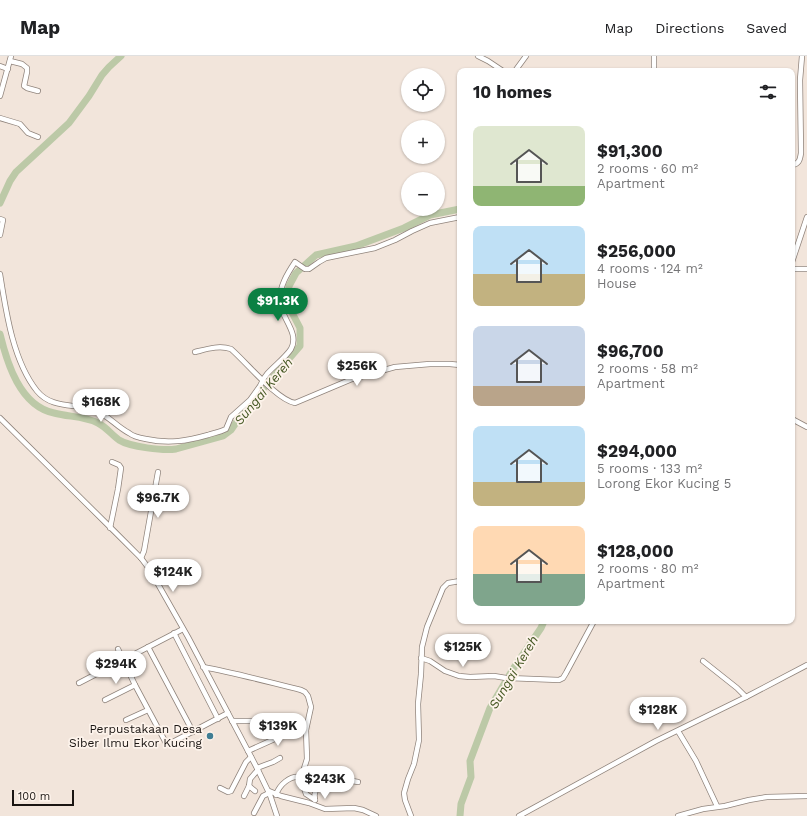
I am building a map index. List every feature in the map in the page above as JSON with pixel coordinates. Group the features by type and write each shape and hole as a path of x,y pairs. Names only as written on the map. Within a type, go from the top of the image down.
{"street":[{"path":"478,56 498,68"},
{"path":"517,68 526,56"},
{"path":"654,56 654,68"},
{"path":"795,164 799,162 801,153 800,80 802,56"},
{"path":"0,96 11,58 27,68 24,86 38,91"},
{"path":"0,66 8,69"},
{"path":"0,118 20,124 28,133 38,137"},
{"path":"795,253 807,217"},
{"path":"266,384 267,374 287,354 292,345 292,332 281,309 280,294 282,284 295,262 305,268 311,268 326,258 375,248 430,223 457,218"},
{"path":"0,219 3,220 0,236"},
{"path":"795,269 807,269"},
{"path":"0,274 17,353 24,369 38,392 50,402 89,409 102,414 131,435 156,441 168,442 196,438 225,430 231,417 250,400 260,386 266,384"},
{"path":"195,352 223,347 230,349 237,354 266,384 288,401 296,403 381,370 395,367 430,364 457,365"},
{"path":"0,418 140,558 153,575 183,628 248,751 269,792 276,815"},
{"path":"795,421 807,427"},
{"path":"110,528 121,468 119,465 112,462"},
{"path":"140,558 144,551 158,472"},
{"path":"411,816 404,793 416,758 419,740 418,704 422,647 425,633 442,590 448,583 457,582"},
{"path":"421,658 430,661 445,672 457,676 494,676 506,678 556,680 563,678 592,624"},
{"path":"78,683 183,628"},
{"path":"174,633 218,719"},
{"path":"148,647 193,732"},
{"path":"118,649 135,685 166,743 169,744 228,713"},
{"path":"703,661 746,697"},
{"path":"519,816 629,756 807,665"},
{"path":"203,667 231,672 303,691 308,696 311,707 306,730 307,759 301,777 305,792 320,806"},
{"path":"105,700 135,685"},
{"path":"126,720 148,710"},
{"path":"232,721 262,721 306,730"},
{"path":"248,751 288,733 290,727"},
{"path":"678,731 696,761 717,806"},
{"path":"220,788 228,792 231,791 245,763 250,757"},
{"path":"244,796 250,780 257,769 280,758"},
{"path":"276,794 286,781 301,777"},
{"path":"315,800 314,795 325,777 358,782"},
{"path":"249,786 255,791"},
{"path":"254,813 263,796 269,792 309,802 326,809 354,808 376,816"},
{"path":"678,816 717,806 725,806 767,797 807,796"}],"waterway":[{"name":"Sungai Kereh","path":"0,203 10,181 16,172 69,123 102,75 121,56"},
{"name":"Sungai Kereh","path":"0,334 11,370 17,382 32,402 42,409 98,423 119,440 131,445 156,449 176,449 223,436 231,430 244,411 300,346 300,328 287,303 289,286 296,273 316,255 356,246 404,228 430,215 457,210"},
{"name":"Sungai Kereh","path":"460,816 461,804 471,777 470,761 490,708 513,669 543,624"}],"place":[{"name":"Perpustakaan Desa Siber Ilmu Ekor Kucing","path":"210,736"}]}
